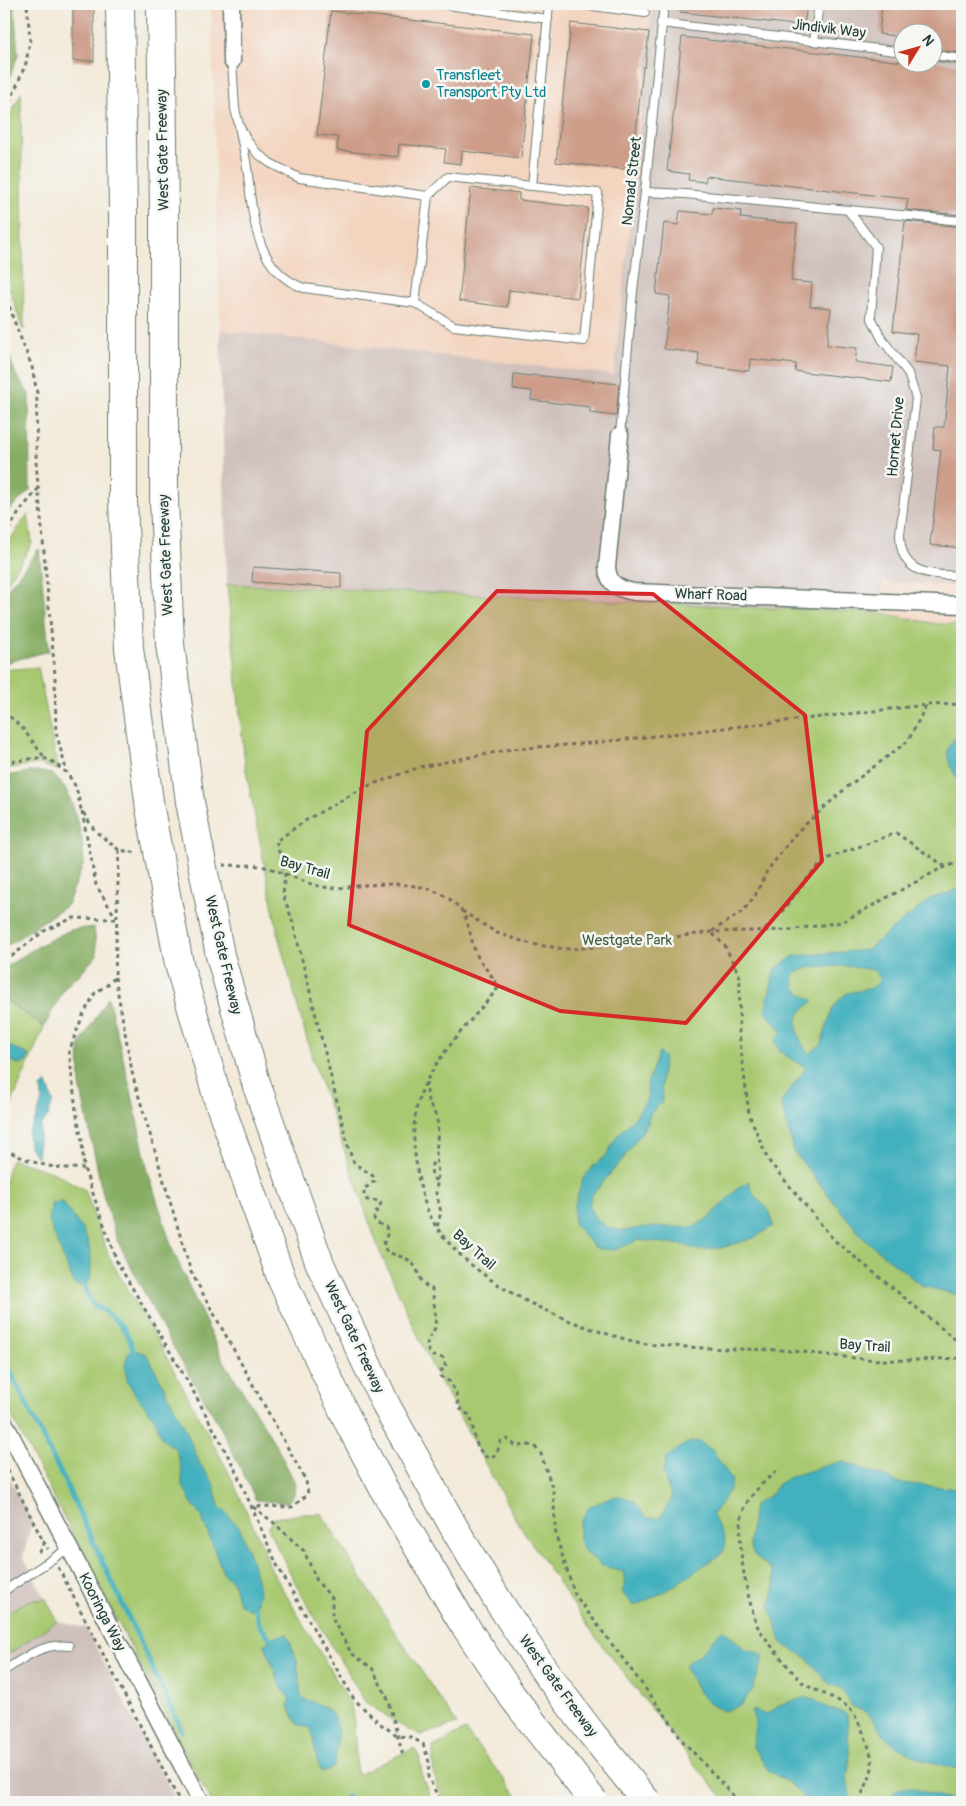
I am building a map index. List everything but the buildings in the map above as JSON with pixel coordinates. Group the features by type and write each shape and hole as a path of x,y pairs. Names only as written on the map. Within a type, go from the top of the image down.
{"highway":[{"path":"120,4 123,210 123,500 129,648 150,809 179,964 218,1098 282,1280 350,1426 386,1493 461,1620 512,1696 594,1802"},
{"name":"West Gate Freeway","path":"161,4 164,210 164,499 170,644 190,802 220,955 257,1086 320,1264 387,1407 500,1604 546,1673 647,1802"}],"street":[{"path":"231,4 232,61"},
{"name":"Wharf Road","path":"620,435 607,567 610,582 620,589 634,592 962,605"},
{"name":"Kooringa Way","path":"4,1422 201,1802"}],"lane":[{"path":"440,4 548,19"},
{"path":"532,186 549,4"},
{"path":"578,4 645,13"},
{"name":"Nomad Street","path":"620,435 633,291 664,4"},
{"path":"814,41 818,4"},
{"name":"Jindivik Way","path":"662,23 894,51"},
{"path":"944,56 962,59"},
{"path":"232,61 235,109 246,166 251,213 257,235 272,266 281,277 304,288 415,303 454,326 584,341 598,193 448,177 428,196 415,303"},
{"path":"239,125 246,139 257,153 285,172 299,178 428,196"},
{"path":"645,192 962,221"},
{"name":"Hornet Drive","path":"848,210 876,248 871,317 882,339 908,373 916,398 900,546 903,554 915,568 924,573 962,576"},
{"path":"4,1591 69,1548"},
{"path":"4,1672 22,1659 45,1648 69,1646"}],"path":[{"path":"4,117 26,63 30,40 27,4"},
{"path":"4,282 11,313 32,368 37,393 36,462 55,675 56,732 67,773 76,787 96,885 116,918"},
{"path":"4,537 20,510 38,489"},
{"path":"739,1802 682,1740 575,1595 556,1536 553,1490 541,1454 535,1447 529,1445 516,1446 507,1439 502,1441 497,1453 492,1457 486,1457 475,1440 469,1416 459,1408 456,1393 450,1382 440,1376 440,1371 446,1367 444,1358 429,1354 426,1344 436,1326 432,1289 424,1285 419,1279 414,1265 402,1256 386,1252 383,1246 388,1232 386,1227 377,1224 374,1219 374,1213 381,1203 379,1201 367,1200 364,1197 364,1189 375,1181 373,1176 354,1163 349,1150 292,919 283,895 285,873 276,841 308,819 364,787 420,767 512,749 593,744 926,705 962,704"},
{"path":"710,932 742,912 755,896 767,871 797,832 846,787 908,741 926,705"},
{"path":"4,710 23,729 46,758 67,773"},
{"path":"4,764 28,759 46,758"},
{"path":"81,809 95,831 119,850 114,977 132,1077 191,1272 306,1481 308,1494 292,1507 253,1506"},
{"path":"765,930 786,907 810,875 826,859 896,833 947,867"},
{"path":"461,910 497,932 531,944 565,949 611,946 710,932 789,930 842,922 947,867 961,862"},
{"name":"Bay Trail","path":"265,868 322,886 336,888 380,884 424,886 448,898 461,910 468,924 475,951 481,964 496,980 498,988 441,1056 426,1082 417,1107 414,1146 421,1193 436,1227 459,1254 484,1276 512,1294 544,1309 597,1331 644,1344 694,1348 780,1350 883,1360 962,1358"},
{"path":"4,960 44,931 73,918 116,918"},
{"path":"710,932 725,946 740,977 739,1033 749,1114 768,1160 834,1240 962,1344"},
{"path":"114,977 110,983 96,993 83,1015 69,1051 76,1110 82,1140 84,1168 117,1262 192,1388 253,1506 278,1567 354,1700 379,1723 398,1736 411,1737 423,1744 429,1762 428,1777 442,1802"},
{"path":"426,1082 428,1101 436,1116 438,1125 436,1193 441,1212 436,1227"},
{"path":"4,1149 55,1168 84,1168"},
{"path":"436,1160 432,1164 431,1170 431,1175 436,1182"},
{"path":"4,1463 180,1802"},
{"path":"776,1472 752,1494 742,1515 740,1544 746,1585 758,1627 802,1682 849,1708 865,1734 872,1764 866,1786 858,1802"},
{"path":"253,1506 304,1551 317,1581 332,1598 332,1618 351,1653 372,1668 387,1697 403,1755"},
{"path":"32,1558 43,1547 43,1540"}],"highlighted area":[{"path":"497,591 653,594 805,715 822,861 686,1023 560,1011 349,925 367,731"}],"shaded area":[{"path":"211,4 962,4 962,625 227,584"},
{"path":"653,4 962,4 962,586 883,582 882,613 227,584 220,330 614,375"},
{"path":"4,1468 32,1522 23,1556 57,1621 86,1628 177,1802 4,1802"}],"green space":[{"path":"4,4 14,4 18,55 4,92"},
{"path":"21,93 24,330 10,290 4,243 4,128"},
{"path":"4,314 6,346 16,375 29,394 30,490 4,515"},
{"path":"28,514 32,543 4,587 4,548"},
{"path":"39,549 49,651 4,663 4,593"},
{"name":"Westgate Park","path":"227,584 882,613 936,624 962,625 962,1802 727,1802 694,1764 594,1635 516,1520 431,1364 379,1250 312,1058 279,939 245,765"},
{"path":"38,667 58,770 38,764 4,769 4,670"},
{"path":"37,771 52,774 65,787 82,839 84,863 67,905 4,948 4,776"},
{"path":"94,927 97,955 65,987 44,1027 8,1002 4,995 4,968 40,945 70,930"},
{"path":"4,995 8,1002 44,1027 13,1100 4,1131"},
{"path":"108,997 132,1095 148,1172 173,1251 221,1356 277,1447 295,1483 294,1494 287,1503 256,1500 221,1428 165,1333 117,1240 102,1191 80,1085 79,1046"},
{"path":"11,1159 55,1173 85,1190 110,1259 160,1345 229,1473 272,1571 351,1705 354,1722 357,1775 414,1748 419,1756 423,1780 433,1802 211,1802 4,1401 4,1184"},
{"path":"322,1514 397,1635 457,1724 422,1735 408,1730 365,1702 301,1594 268,1527 274,1518"},
{"path":"46,1599 57,1621 4,1657 4,1614 28,1601"},
{"path":"465,1730 522,1802 445,1802 434,1776 433,1747"}],"water":[{"path":"962,732 962,787 950,766 948,748"},
{"path":"962,888 962,1296 922,1286 863,1238 794,1152 781,1102 806,1068 780,1052 775,1041 782,1031 765,1011 775,969 794,956 867,950 930,899","holes":["846,966 874,970 881,979 872,988 847,993 839,1000 832,1010 821,1045 808,1054 797,1030 797,1019 801,1011 814,1001 795,987 795,973 811,967"]},
{"path":"4,1044 29,1055 27,1061 21,1065 4,1060"},
{"path":"659,1052 664,1057 661,1079 662,1102 650,1114 648,1123 622,1160 592,1195 589,1206 594,1216 606,1227 623,1231 645,1227 693,1227 710,1217 738,1188 749,1181 753,1194 770,1212 773,1226 754,1238 721,1248 698,1250 684,1245 638,1240 615,1250 600,1249 593,1246 574,1224 574,1207 583,1179 592,1167 606,1156 617,1136 635,1117 648,1098 647,1084"},
{"path":"47,1083 53,1101 48,1117 41,1125 37,1158 29,1147 28,1133 36,1118 42,1100 41,1088"},
{"path":"62,1202 82,1229 89,1246 91,1256 90,1280 82,1286 74,1284 48,1220 52,1203"},
{"path":"135,1350 146,1354 150,1360 186,1430 200,1464 213,1482 219,1506 240,1528 257,1578 259,1594 255,1607 250,1610 239,1603 234,1584 223,1573 201,1515 193,1505 182,1484 182,1472 176,1449 162,1439 155,1419 135,1394 127,1380 125,1363 128,1354"},
{"path":"698,1441 712,1450 732,1480 730,1489 713,1514 724,1538 725,1547 723,1552 668,1590 634,1606 622,1593 626,1580 623,1572 601,1565 583,1550 579,1539 579,1525 589,1507 615,1496 634,1501 646,1518 660,1518 672,1498 663,1473 666,1458 687,1443"},
{"path":"842,1461 900,1483 962,1491 962,1772 959,1769 923,1760 897,1747 883,1734 869,1714 852,1706 840,1688 828,1683 806,1657 782,1644 770,1607 775,1586 772,1571 754,1555 749,1543 754,1505 770,1495 778,1484 792,1476"},
{"path":"723,1629 746,1650 760,1653 764,1657 753,1689 740,1706 724,1711 704,1699 685,1667 688,1661 698,1656"},
{"path":"287,1634 297,1661 301,1696 326,1708 335,1719 338,1735 334,1767 322,1772 316,1756 311,1728 298,1725 288,1706 290,1700 279,1683 265,1645 270,1638"},
{"path":"807,1697 828,1708 847,1714 850,1764 847,1777 851,1802 808,1802 790,1784 768,1770 753,1747 755,1721 751,1711 757,1711 766,1715 782,1704"},
{"path":"909,1787 957,1802 889,1802 892,1795 899,1789"}],"waterway":[{"path":"84,1284 92,1303 123,1328 133,1351"},
{"path":"4,1359 67,1486 182,1731"},
{"path":"255,1607 260,1626 270,1638"},
{"path":"347,1797 350,1802"}],"place":[{"name":"Transfleet Transport Pty Ltd","path":"426,84"}]}
